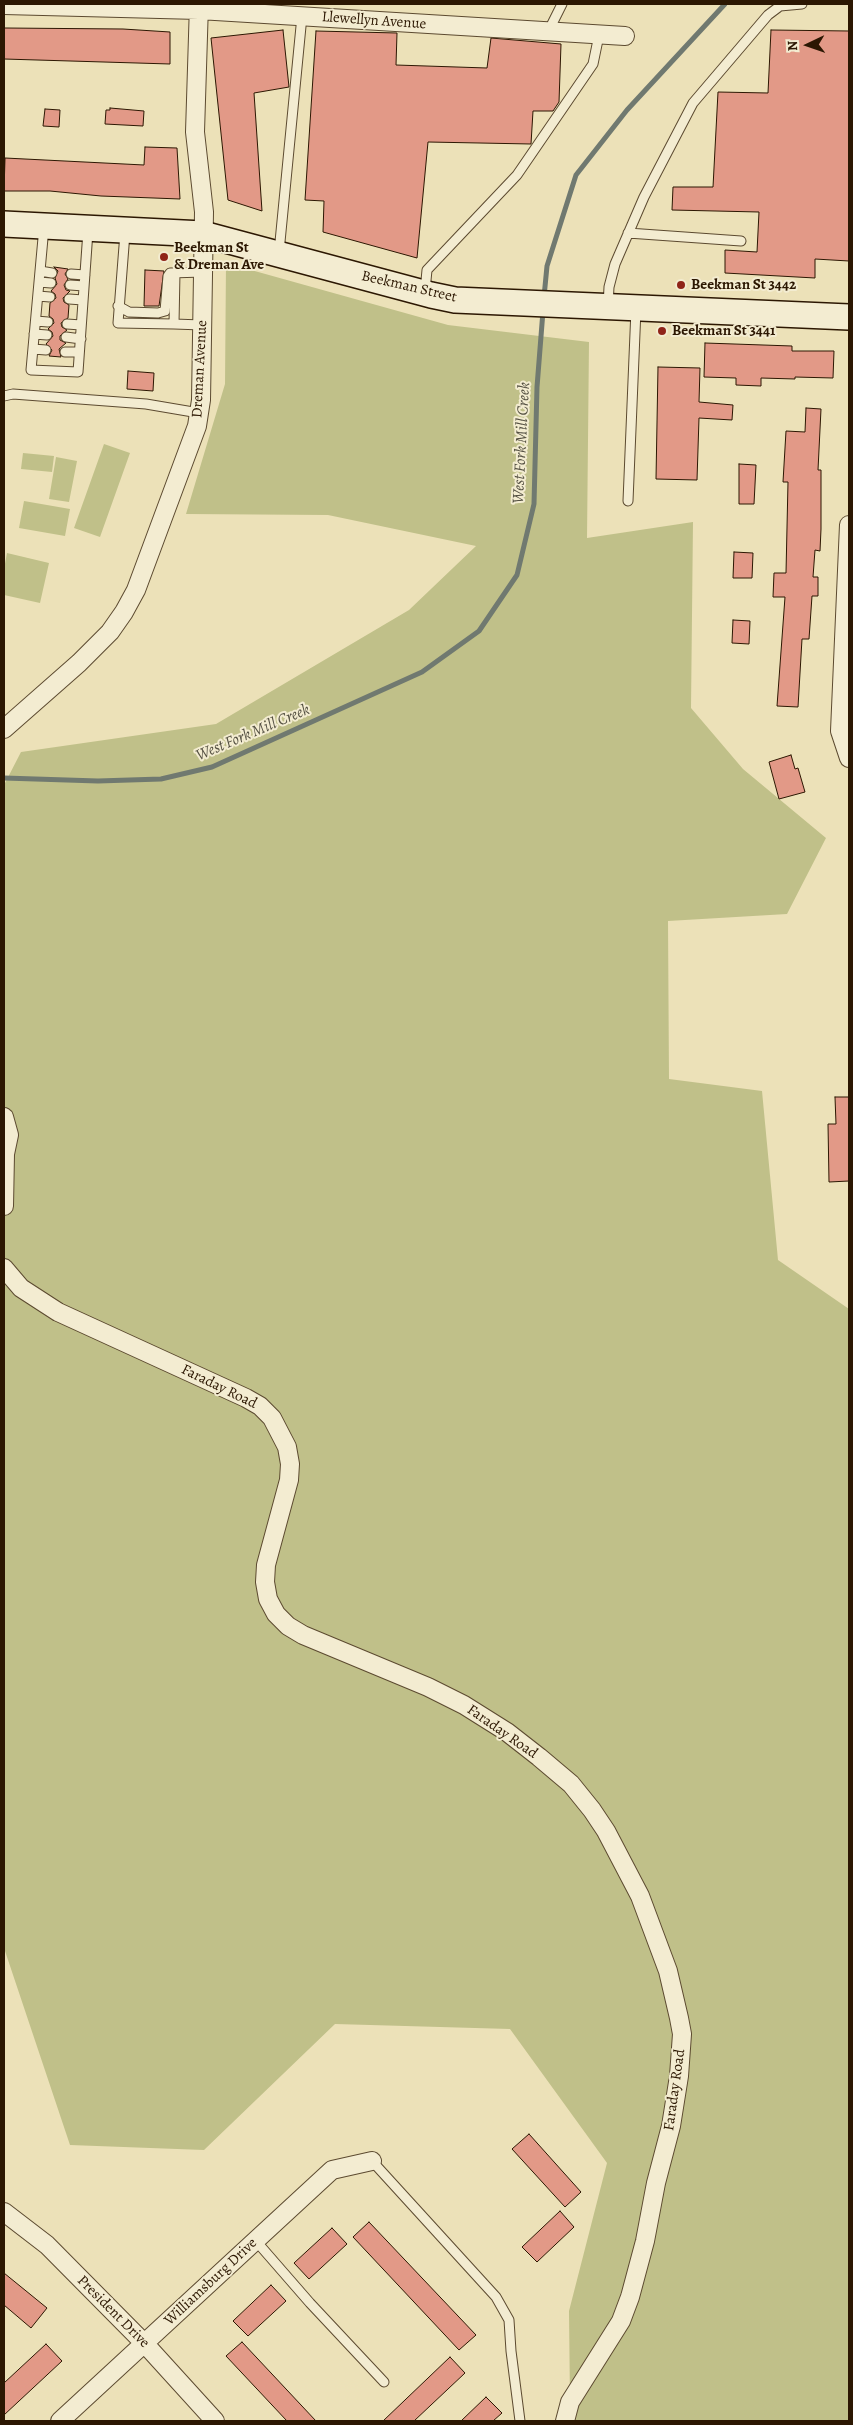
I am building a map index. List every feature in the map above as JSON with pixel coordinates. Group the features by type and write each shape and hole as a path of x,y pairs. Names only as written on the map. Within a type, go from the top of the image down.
{"main road":[{"name":"Beekman Street","path":"4,224 203,234 425,294 455,300 849,317"}],"street":[{"name":"Llewellyn Avenue","path":"4,5 199,7 302,16 624,36"},
{"name":"Dreman Avenue","path":"4,729 80,663 110,632 124,612 136,590 189,452 197,426 202,325 204,212 194,132 199,7"},
{"path":"849,525 840,731 849,758"},
{"path":"4,1117 9,1135 5,1154 4,1206"},
{"name":"Faraday Road","path":"4,1268 21,1288 58,1312 260,1406 272,1418 287,1447 290,1464 289,1480 266,1565 265,1582 268,1599 276,1614 288,1626 303,1635 428,1687 464,1705 507,1732 540,1757 571,1784 592,1810 606,1831 640,1896 668,1971 680,2018 682,2034 679,2076 671,2126 656,2182 645,2240 630,2297 621,2321 570,2402 565,2421"},
{"name":"Williamsburg Drive","path":"60,2421 332,2170 372,2161"},
{"name":"President Drive","path":"4,2212 47,2245 145,2344 215,2421"}],"lane":[{"path":"548,32 562,4"},
{"path":"608,307 608,287 615,264 628,233 693,103 768,15 780,6 802,4"},
{"path":"279,254 302,16"},
{"path":"425,294 427,270 517,175 593,64 599,35"},
{"path":"44,225 31,370 78,372 88,228"},
{"path":"125,230 118,322 202,325"},
{"path":"628,233 741,241"},
{"path":"40,272 52,273"},
{"path":"118,306 129,312 158,313 165,310 168,276 175,273 203,272"},
{"path":"174,324 175,273"},
{"path":"71,274 85,275"},
{"path":"39,282 51,283"},
{"path":"70,285 84,286"},
{"path":"38,296 50,297"},
{"path":"69,299 83,300"},
{"path":"628,501 636,308"},
{"path":"36,321 48,322"},
{"path":"67,324 81,325"},
{"path":"34,334 47,335"},
{"path":"66,337 80,339"},
{"path":"33,349 46,350"},
{"path":"65,352 80,352"},
{"path":"4,396 13,394 146,404 199,413"},
{"path":"372,2161 496,2297 509,2320 520,2421"},
{"path":"256,2241 310,2303 384,2382"}],"green space":[{"path":"226,263 448,325 589,342 587,538 693,522 691,708 743,769 826,838 787,914 668,921 669,1079 762,1091 778,1260 849,1309 849,2421 565,2421 570,2402 569,2311 607,2163 510,2029 335,2024 204,2150 70,2145 4,1948 4,785 21,752 216,724 409,610 476,546 328,515 186,514 225,384"},
{"path":"104,444 130,453 100,537 74,528"},
{"path":"23,453 54,456 52,472 21,469"},
{"path":"56,457 77,461 69,502 49,499"},
{"path":"24,501 70,509 65,536 19,528"},
{"path":"7,553 49,563 40,603 4,595 4,569"}],"building":[{"path":"4,28 123,29 170,32 170,64 4,59"},
{"path":"283,30 289,87 254,93 262,211 228,200 211,38"},
{"path":"771,30 849,31 849,261 815,259 815,278 725,273 725,250 757,252 759,212 672,210 673,187 713,187 718,92 768,93"},
{"path":"316,31 397,33 396,65 487,68 491,38 561,44 559,102 553,111 533,111 531,144 428,142 417,258 323,232 324,201 305,200"},
{"path":"110,108 144,111 143,126 105,124 106,110 110,110"},
{"path":"45,109 60,110 59,127 43,126"},
{"path":"145,147 177,148 180,199 101,196 50,191 4,191 5,158 144,165"},
{"path":"54,267 68,269 65,274 68,279 64,285 66,290 70,291 63,298 64,302 69,305 68,318 61,323 62,327 67,330 60,336 60,340 66,343 59,349 61,357 49,356 52,350 46,344 53,336 52,332 48,329 54,323 53,319 49,316 50,303 56,298 55,294 51,291 57,284 55,278 58,271"},
{"path":"145,270 164,271 159,306 144,306"},
{"path":"705,343 792,346 792,351 834,351 833,378 761,378 761,386 736,385 736,378 704,377"},
{"path":"658,367 700,368 699,402 733,405 732,420 699,418 697,480 656,479"},
{"path":"128,371 154,373 153,391 127,389"},
{"path":"806,408 821,409 818,470 821,470 820,551 815,550 813,577 818,577 818,596 812,596 809,639 802,639 798,707 777,706 785,597 773,597 774,573 786,573 788,482 783,482 786,431 805,432"},
{"path":"739,464 756,465 754,504 739,504"},
{"path":"734,552 753,553 752,578 733,578"},
{"path":"733,620 750,621 749,644 732,643"},
{"path":"791,755 795,769 798,768 805,792 779,799 769,762"},
{"path":"835,1097 849,1097 849,1181 829,1182 828,1124 836,1124"},
{"path":"529,2134 581,2192 565,2207 512,2149"},
{"path":"560,2211 574,2227 537,2262 522,2247"},
{"path":"369,2222 476,2335 459,2350 353,2237"},
{"path":"332,2228 347,2244 309,2279 294,2263"},
{"path":"4,2273 47,2308 31,2328 4,2305"},
{"path":"271,2285 286,2301 248,2336 233,2321"},
{"path":"242,2342 316,2421 287,2421 226,2356"},
{"path":"46,2344 62,2361 4,2415 4,2383"},
{"path":"450,2357 465,2373 414,2421 383,2421"},
{"path":"486,2397 502,2413 493,2421 461,2421"}],"waterway":[{"name":"West Fork Mill Creek","path":"544,297 547,266 576,175 627,110 725,4"},
{"name":"West Fork Mill Creek","path":"4,778 98,781 161,779 212,767 422,672 479,631 517,575 534,504 537,387 543,311"}],"place":[{"name":"Beekman St & Dreman Ave","path":"164,257"},
{"name":"Beekman St 3442","path":"681,285"},
{"name":"Beekman St 3441","path":"662,331"}]}
